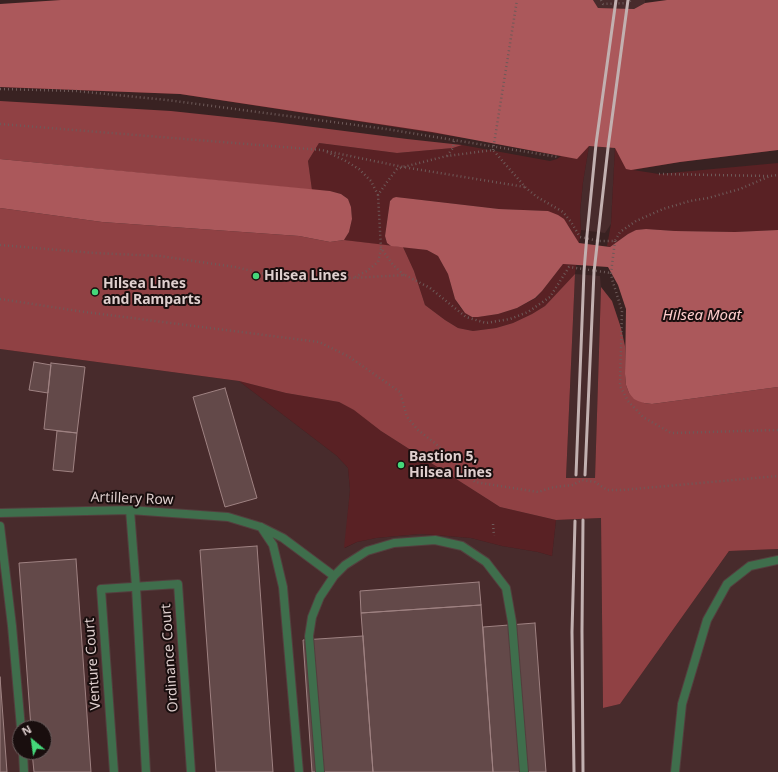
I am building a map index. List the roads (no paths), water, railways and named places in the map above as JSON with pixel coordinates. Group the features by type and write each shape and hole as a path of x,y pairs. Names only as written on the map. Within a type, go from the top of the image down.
{"street":[{"name":"Artillery Row","path":"0,512 130,510 228,518 261,527 283,538 334,576"},
{"path":"130,510 136,587 146,772"},
{"path":"0,526 12,626 20,720"},
{"path":"261,527 273,545 283,587 299,772"},
{"path":"320,772 308,636 312,617 320,597 334,576 345,565 367,551 394,543 435,540 462,546 486,562 506,588 512,622 524,772"},
{"path":"675,772 682,704 707,620 727,584 750,566 778,560"},
{"name":"Ordinance Court","path":"136,587 178,584 191,772"},
{"name":"Venture Court","path":"114,772 101,589 136,587"},
{"path":"23,760 24,772"}],"water":[{"path":"61,0 593,0 598,8 634,9 645,3 667,0 778,0 778,150 680,162 631,170 626,169 615,148 589,146 577,159 432,132 180,94 0,87 0,4"},
{"path":"0,159 330,191 341,194 348,199 351,207 352,219 349,232 344,240 330,242 299,236 102,222 0,208"},
{"name":"Hilsea Moat","path":"396,197 499,209 548,211 564,219 579,243 610,247 636,230 646,229 735,232 778,230 778,387 652,404 638,401 629,393 626,385 626,309 618,285 608,267 563,264 535,298 517,308 498,314 472,317 465,313 455,299 448,274 438,256 427,250 391,246 387,243 385,236 390,201"}],"railway":[{"path":"576,475 584,271 587,235 596,144 616,0"},
{"path":"585,475 594,272 608,148 628,0"},
{"path":"583,520 583,772"},
{"path":"574,772 572,632 575,521"}],"place":[{"name":"Hilsea Lines","path":"256,276"},
{"name":"Hilsea Lines and Ramparts","path":"95,292"},
{"name":"Bastion 5, Hilsea Lines","path":"401,465"}]}
